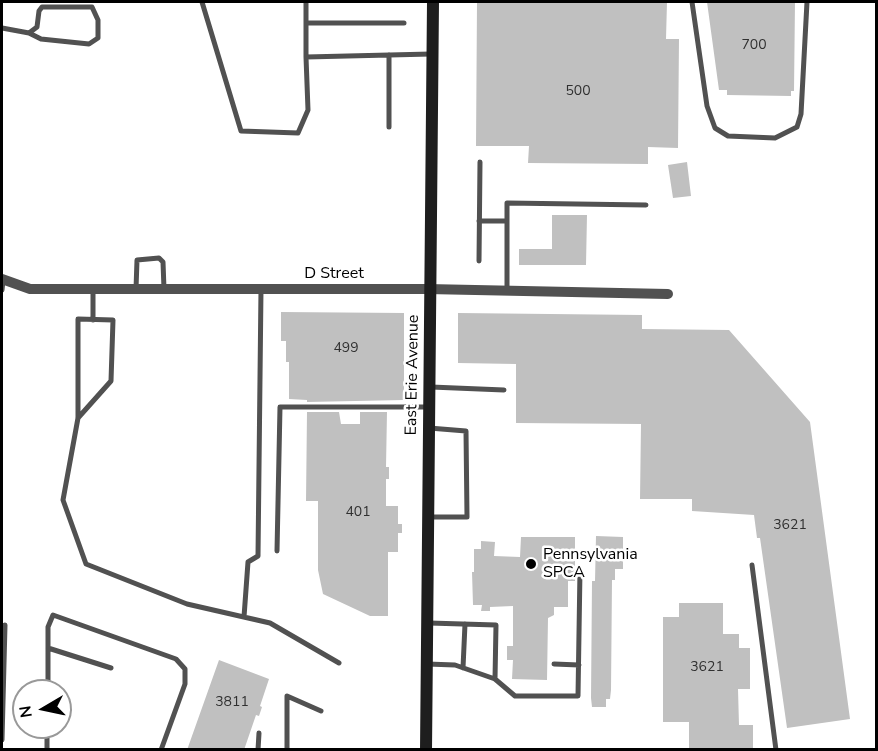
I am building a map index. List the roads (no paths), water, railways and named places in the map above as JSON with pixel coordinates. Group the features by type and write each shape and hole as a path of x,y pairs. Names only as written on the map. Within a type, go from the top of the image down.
{"main road":[{"name":"East Erie Avenue","path":"426,750 433,2"}],"street":[{"name":"D Street","path":"2,283 30,289 430,289 668,294"}],"lane":[{"path":"202,2 241,131 298,133 308,111 306,2"},
{"path":"692,2 707,106 715,128 728,136 775,138 797,127 801,114 807,2"},
{"path":"2,28 28,33 40,39 89,44 98,38 98,20 92,7 42,8 37,27 28,33"},
{"path":"306,23 404,23"},
{"path":"306,57 433,54"},
{"path":"389,55 389,127"},
{"path":"479,261 480,162"},
{"path":"507,291 507,203 646,205"},
{"path":"479,221 507,220"},
{"path":"136,289 137,260 159,258 163,262 164,289"},
{"path":"93,289 93,320"},
{"path":"244,617 248,562 258,556 261,289"},
{"path":"78,418 111,381 113,320 78,320 78,418 63,500 86,564 187,604 270,622 339,663"},
{"path":"429,387 504,390"},
{"path":"277,551 280,407 429,407"},
{"path":"428,517 467,517 466,431 429,428"},
{"path":"752,565 776,750"},
{"path":"427,664 463,668 495,679 515,696 578,696 580,570"},
{"path":"48,679 48,627 53,615 176,659 185,669 185,684 162,750"},
{"path":"427,623 496,625 495,679"},
{"path":"463,668 465,624"},
{"path":"2,740 4,625"},
{"path":"48,648 111,668"},
{"path":"554,664 579,665"},
{"path":"287,750 287,696 321,711"},
{"path":"258,750 259,733"}],"place":[{"name":"Pennsylvania SPCA","path":"531,564"}]}
